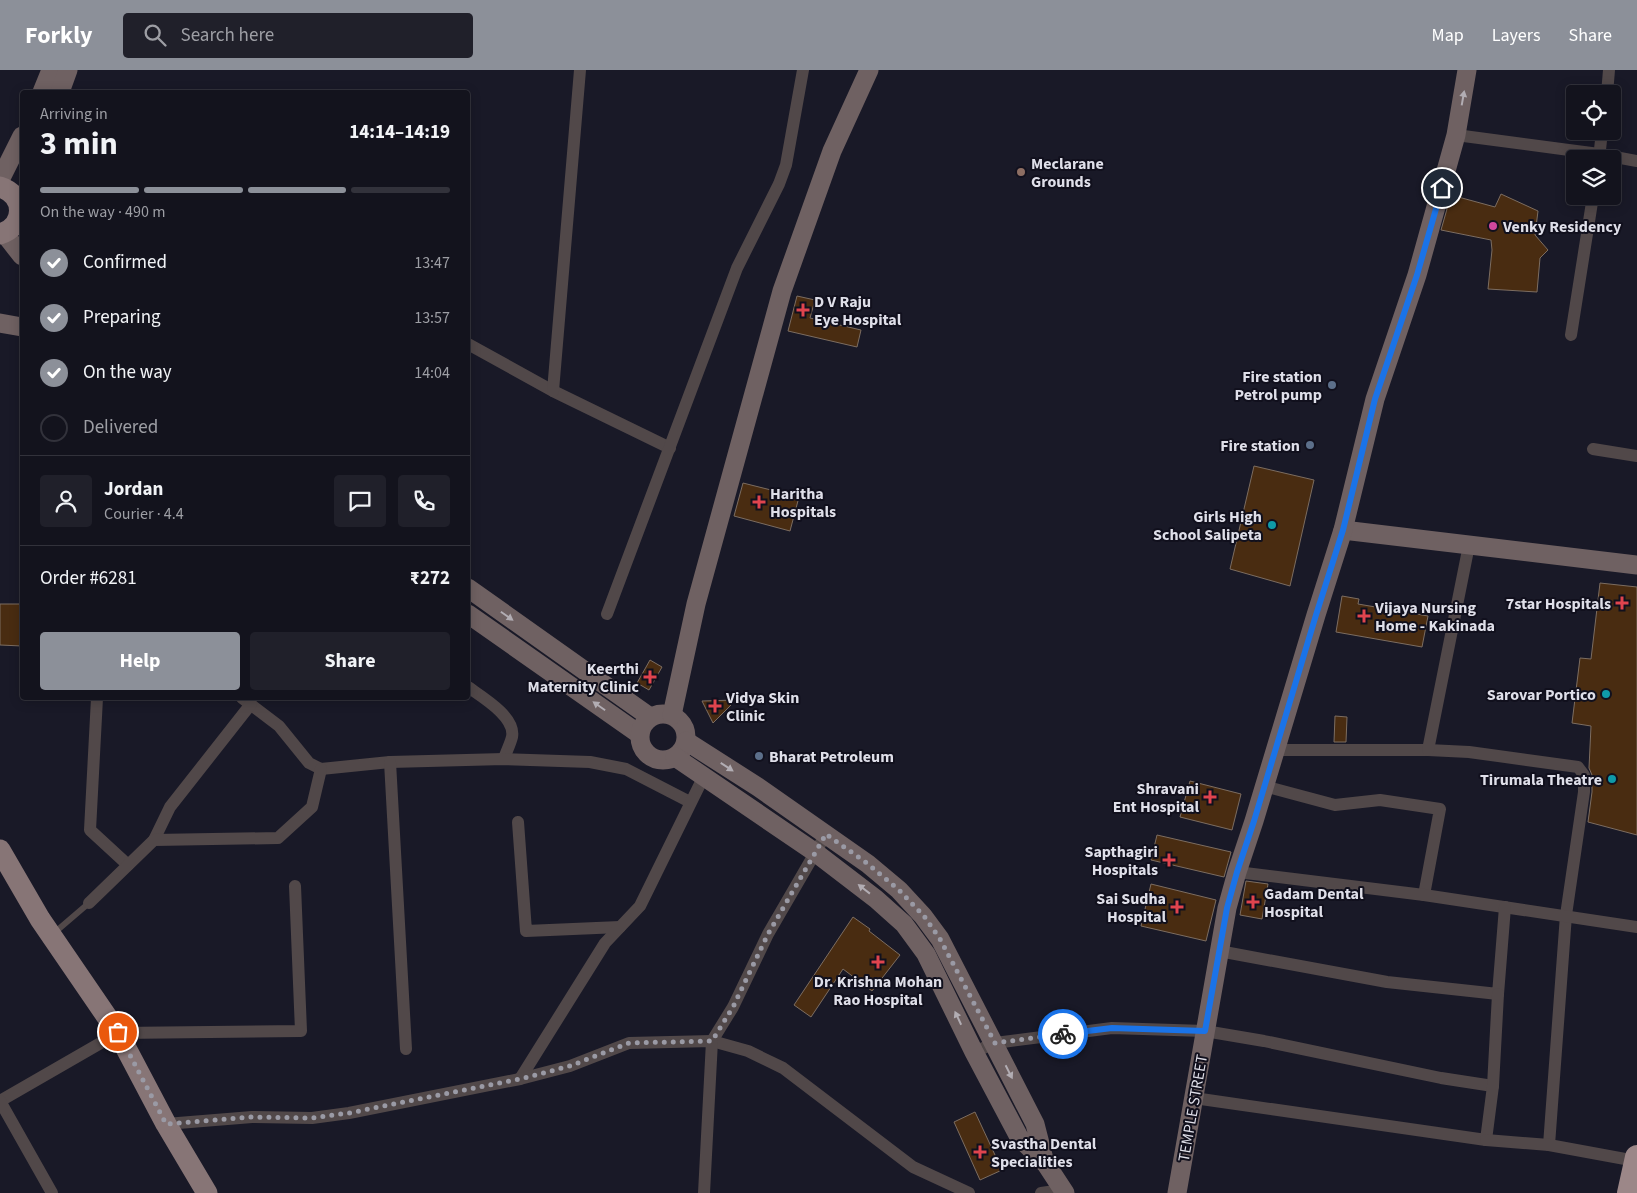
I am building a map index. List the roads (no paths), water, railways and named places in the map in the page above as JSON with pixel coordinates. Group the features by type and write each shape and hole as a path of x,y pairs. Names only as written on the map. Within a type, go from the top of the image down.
{"highway":[{"path":"1629,1193 1637,1159"}],"main road":[{"path":"0,187 7,189 14,195 20,206"},
{"path":"2,234 12,229 17,222 20,212"},
{"path":"0,850 51,935 118,1032 166,1124 207,1193"}],"street":[{"path":"43,90 51,70"},
{"path":"61,90 68,70"},
{"path":"553,392 579,70"},
{"path":"607,614 737,268 779,184 786,165 803,70"},
{"path":"672,715 696,604 782,291 832,150 869,70"},
{"name":"TEMPLE STREET","path":"1177,1193 1227,908 1343,530 1375,399 1417,275 1456,135 1467,70"},
{"path":"1607,85 1609,70"},
{"path":"1456,135 1566,152"},
{"path":"0,180 20,140"},
{"path":"1621,160 1637,162"},
{"path":"1571,335 1592,205"},
{"path":"2,234 20,254"},
{"path":"0,323 20,327"},
{"path":"470,345 553,392 670,448"},
{"path":"1593,449 1637,456"},
{"path":"1343,530 1637,565"},
{"path":"1428,750 1469,545"},
{"path":"470,589 650,717"},
{"path":"470,615 639,734"},
{"path":"470,688 498,709 509,722 512,736 504,760"},
{"path":"97,700 90,830 128,866"},
{"path":"89,903 154,840 170,807 247,701 278,726 308,764 321,769 390,762 504,760 590,762 626,769 690,802"},
{"path":"661,714 672,715 681,721 686,730 686,741 683,750 675,757 665,761 654,759 646,754 640,745 639,734 643,724 650,717 661,714"},
{"path":"686,741 868,864 899,890 924,916 940,939 1036,1124 1046,1164"},
{"path":"1275,750 1428,750 1469,752 1578,767 1584,775 1584,792 1566,915 1549,1145"},
{"path":"675,757 703,778 816,853 876,899 904,924 926,954 974,1052 1019,1137 1046,1164 1063,1191 1042,1193"},
{"path":"390,762 406,1049"},
{"path":"154,840 278,838 312,807 321,769"},
{"path":"520,1079 605,943 640,906 703,778"},
{"path":"1264,786 1335,805 1380,800 1440,810 1424,895"},
{"path":"518,822 526,931 620,927"},
{"path":"704,1193 712,1041 733,1007 768,934 826,834"},
{"path":"1237,872 1424,895 1637,927"},
{"path":"52,1193 0,1101 118,1032 301,1031 295,886"},
{"path":"1486,1140 1493,1086 1505,907"},
{"path":"1219,951 1387,982 1498,994"},
{"path":"974,1052 995,1043 1112,1028 1205,1031 1264,1041 1441,1078 1493,1086"},
{"path":"166,1124 252,1117 312,1118 349,1113 520,1079 570,1066 629,1043 712,1041 748,1051 783,1068 913,1167 969,1193"},
{"path":"1194,1098 1486,1140 1549,1145 1637,1159"}],"lane":[{"path":"51,935 89,903"}],"place":[{"name":"Meclarane Grounds","path":"1021,172"},
{"name":"Venky Residency","path":"1493,226"},
{"name":"D V Raju Eye Hospital","path":"803,310"},
{"name":"Fire station Petrol pump","path":"1332,385"},
{"name":"Fire station","path":"1310,445"},
{"name":"Haritha Hospitals","path":"759,502"},
{"name":"Girls High School Salipeta","path":"1272,525"},
{"name":"7star Hospitals","path":"1622,603"},
{"name":"Vijaya Nursing Home - Kakinada","path":"1364,616"},
{"name":"Keerthi Maternity Clinic","path":"650,677"},
{"name":"Sarovar Portico","path":"1606,694"},
{"name":"Vidya Skin Clinic","path":"715,706"},
{"name":"Bharat Petroleum","path":"759,756"},
{"name":"Tirumala Theatre","path":"1612,779"},
{"name":"Shravani Ent Hospital","path":"1210,797"},
{"name":"Sapthagiri Hospitals","path":"1169,860"},
{"name":"Gadam Dental Hospital","path":"1253,902"},
{"name":"Sai Sudha Hospital","path":"1177,907"},
{"name":"Dr. Krishna Mohan Rao Hospital","path":"878,962"},
{"name":"Svastha Dental Specialities","path":"980,1152"}]}
